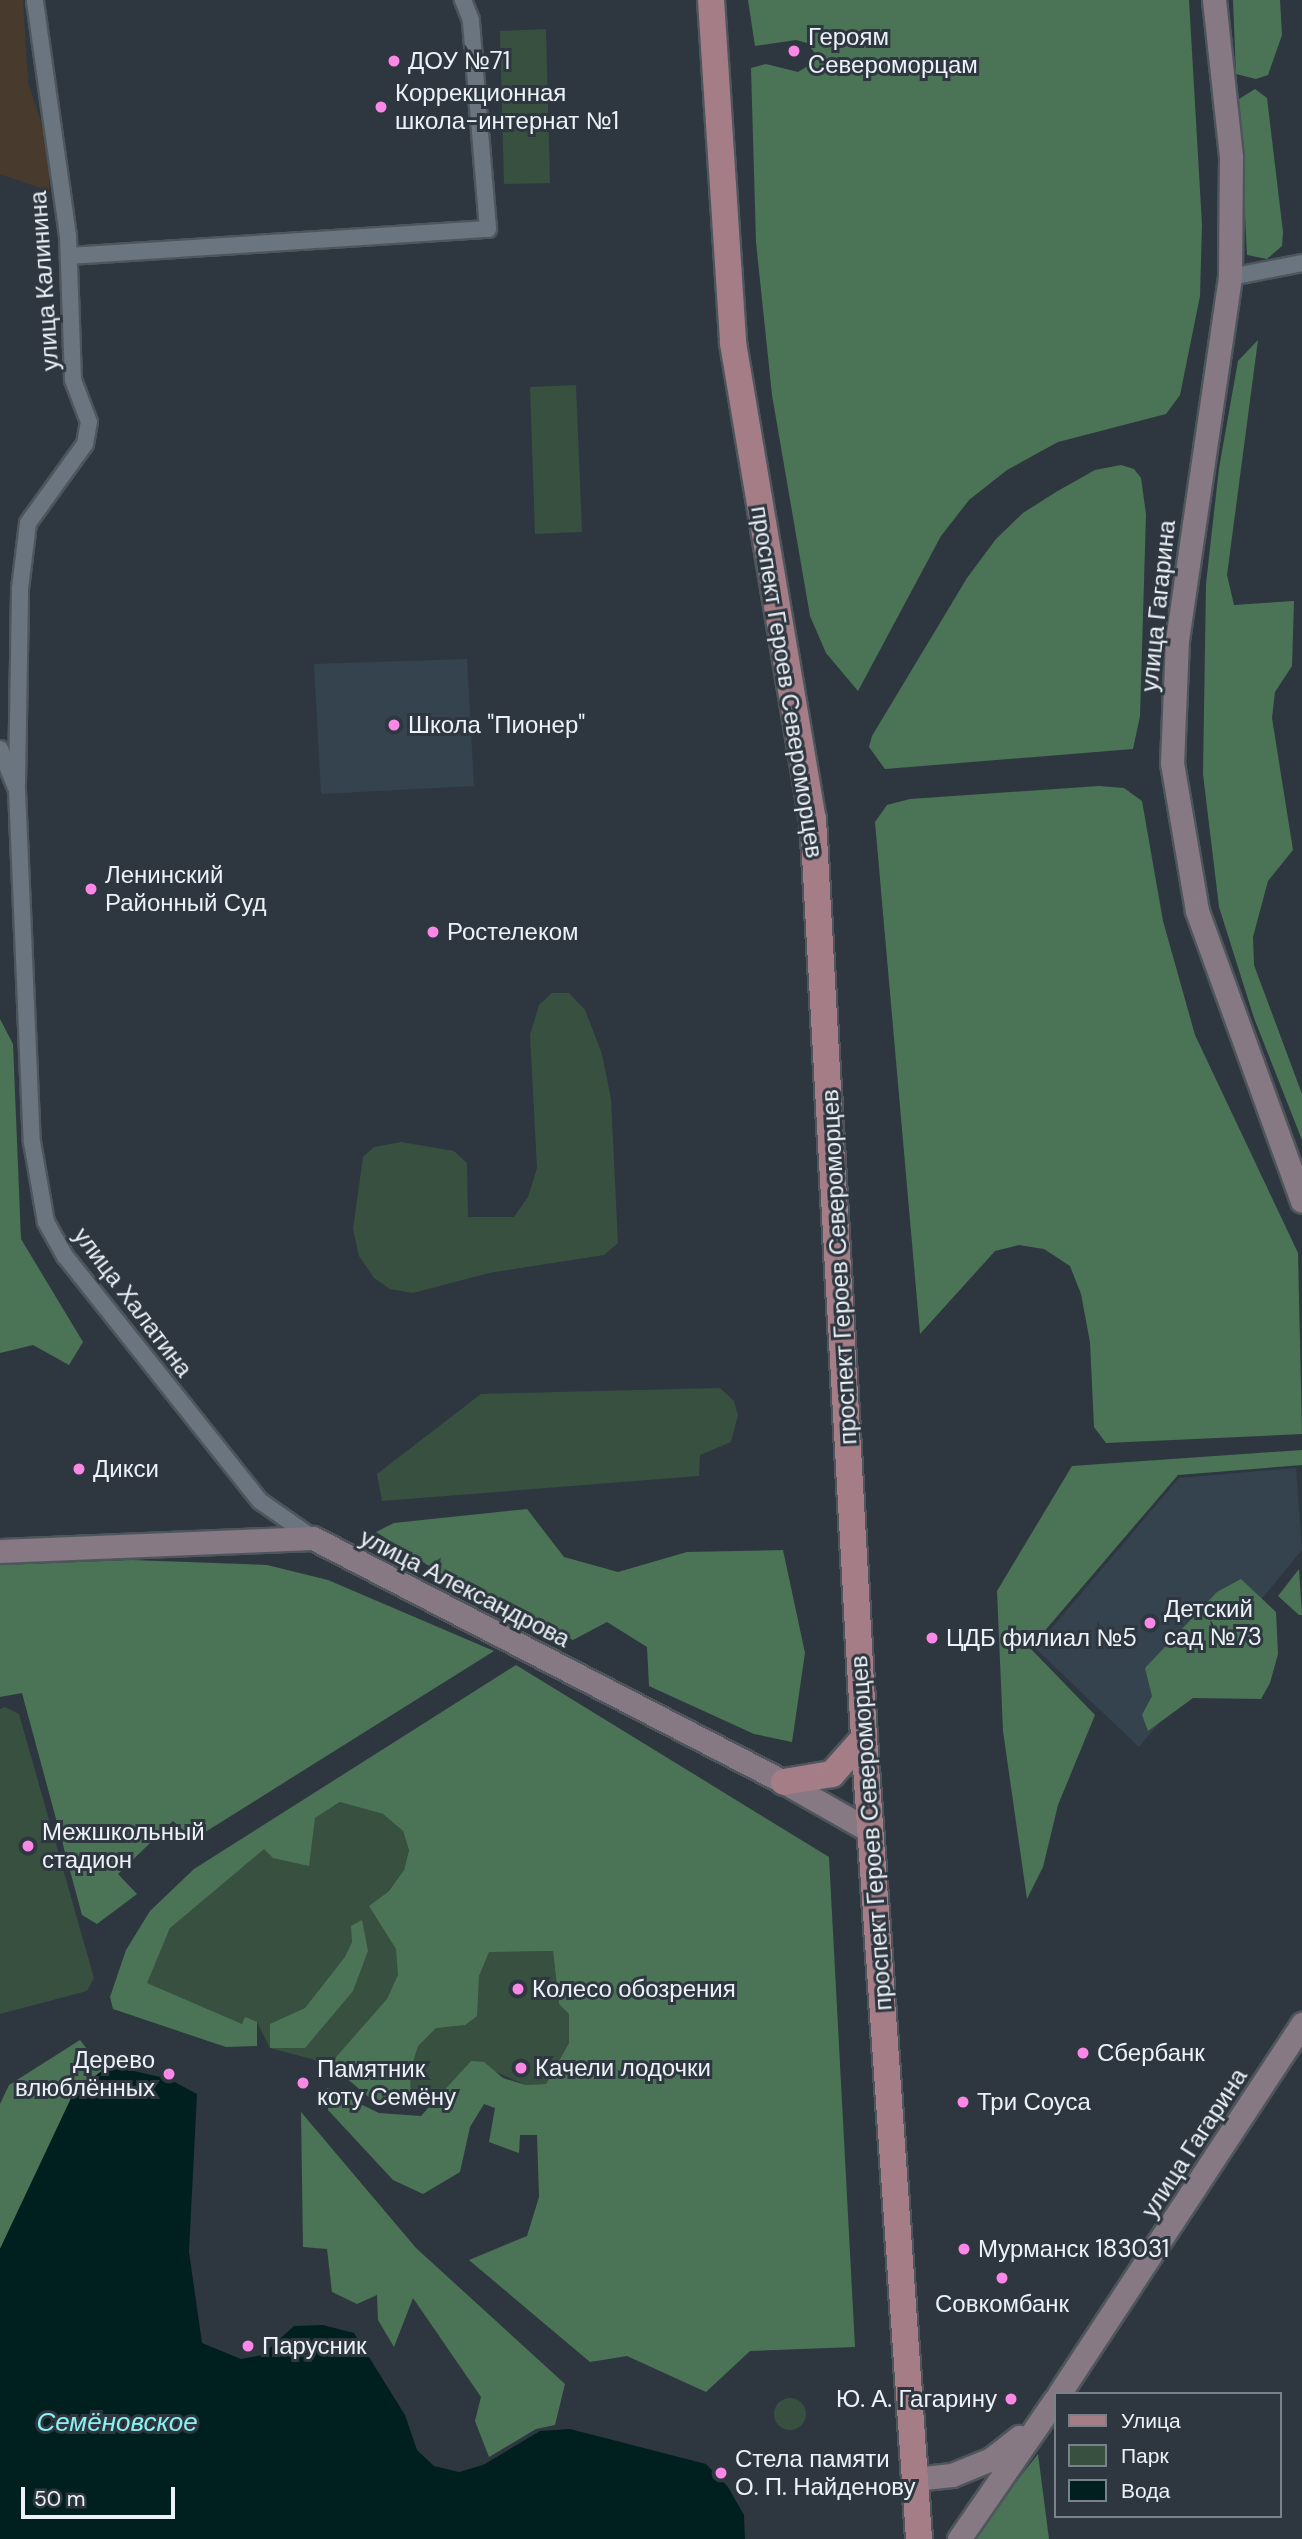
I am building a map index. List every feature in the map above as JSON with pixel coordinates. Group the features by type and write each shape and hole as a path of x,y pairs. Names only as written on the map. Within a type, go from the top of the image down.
{"main road":[{"name":"проспект Героев Североморцев","path":"712,0 733,343 813,819 864,1738 919,2539"},
{"path":"785,1782 832,1774 864,1738"}],"street":[{"name":"улица Калинина","path":"17,790 20,589 28,523 81,450 89,422 73,380 69,256 35,0"},
{"path":"69,256 488,229 471,20 463,0"},
{"name":"улица Гагарина","path":"1214,0 1230,157 1230,276 1177,639 1172,764 1196,911 1302,1201"},
{"path":"1230,276 1302,263"},
{"name":"улица Халатина","path":"0,749 17,790 32,1142 46,1222 65,1256 260,1501 313,1538"},
{"name":"улица Александрова","path":"0,1551 313,1538 785,1782 870,1831"},
{"name":"улица Гагарина","path":"1060,2392 1302,2024"},
{"path":"914,2479 952,2475 991,2459 1049,2409"},
{"path":"959,2539 1049,2409"}],"shaded area":[{"path":"0,0 23,0 28,83 49,147 49,191 0,174"},
{"name":"Школа \"Пионер\"","path":"467,659 474,786 321,794 314,664"},
{"name":"Детский сад №73","path":"1296,1468 1302,1550 1139,1747 1035,1648 1179,1478"}],"green space":[{"path":"748,0 1189,0 1202,225 1200,296 1180,395 1166,414 1058,442 1007,470 969,500 941,536 858,691 826,653 810,616 772,395 756,242 751,68 766,64 798,72 813,63 814,52 807,43 796,40 755,46"},
{"path":"1233,0 1280,0 1282,35 1268,75 1256,79 1236,74"},
{"path":"546,29 550,183 504,184 500,31"},
{"path":"1255,89 1267,98 1283,232 1282,246 1267,259 1247,255 1239,99"},
{"path":"1258,340 1227,575 1234,605 1294,601 1292,666 1275,692 1272,718 1293,850 1268,881 1253,937 1254,965 1302,1094 1302,1140 1254,1018 1219,907 1203,774 1206,584 1219,468 1238,361"},
{"path":"576,385 582,532 535,534 530,387"},
{"path":"1121,465 1134,469 1141,478 1146,514 1140,716 1133,749 885,769 869,747 872,736 967,578 996,539 1023,513 1056,492 1095,470"},
{"path":"1099,786 1124,788 1142,801 1163,921 1195,1035 1298,1253 1302,1434 1106,1443 1094,1427 1090,1342 1081,1294 1070,1266 1044,1249 1019,1245 995,1251 920,1334 875,822 887,805 910,799"},
{"path":"552,993 569,993 585,1010 602,1054 611,1099 618,1243 604,1255 489,1273 413,1293 390,1289 374,1278 359,1256 353,1229 363,1157 374,1147 401,1142 454,1151 467,1163 468,1217 514,1217 528,1197 537,1168 530,1035 539,1005"},
{"path":"0,1019 13,1044 21,1239 83,1342 69,1365 33,1345 0,1353"},
{"path":"720,1388 734,1401 738,1415 731,1442 700,1455 699,1476 382,1501 377,1474 481,1394"},
{"path":"1302,1450 1302,1465 1178,1475 1030,1648 1095,1715 1058,1805 1043,1867 1027,1899 1003,1731 997,1591 1072,1466"},
{"path":"527,1509 564,1557 618,1572 687,1552 783,1550 805,1653 792,1742 754,1734 649,1686 647,1647 607,1622 573,1640 451,1580 376,1532 394,1523"},
{"path":"131,1560 267,1565 328,1580 494,1651 194,1839 173,1821 118,1874 137,1894 97,1924 82,1915 22,1693 0,1697 0,1565"},
{"path":"1299,1569 1302,1615 1278,1596"},
{"path":"1241,1579 1276,1612 1278,1654 1270,1683 1261,1699 1193,1698 1148,1731 1142,1715 1152,1696 1145,1668 1217,1592"},
{"path":"516,1665 829,1857 855,2347 750,2351 706,2392 627,2356 590,2362 469,2260 527,2236 539,2197 537,2135 520,2135 519,2153 489,2142 495,2108 484,2104 470,2127 460,2172 423,2194 393,2180 328,2110 327,2088 379,2113 421,2116 471,2061 484,2062 503,2078 526,2085 546,2084 569,2043 569,2014 559,2004 553,1951 489,1952 479,1976 477,2016 465,2025 436,2028 418,2046 410,2071 411,2103 389,2105 371,2099 330,2064 387,1999 398,1975 396,1949 369,1906 388,1892 404,1870 409,1850 403,1831 383,1814 340,1802 315,1818 309,1866 273,1858 264,1849 170,1928 147,1983 242,2024 245,2017 257,2022 257,2046 226,2047 113,2009 110,1997 126,1950 150,1911 194,1869"},
{"name":"Межшкольный стадион","path":"5,1707 19,1714 94,1978 87,1991 0,2014 0,1709"},
{"path":"341,1802 383,1814 403,1831 409,1849 404,1870 388,1891 489,1952 553,1951 559,2004 569,2014 569,2043 546,2084 526,2085 471,2061 432,2108 389,2105 371,2099 330,2064 270,2048 257,2022 242,2025 146,1983 170,1928 204,1895 264,1848"},
{"path":"362,1920 368,1951 353,1991 305,2048 270,2048 270,2024 305,2008 345,1957 352,1942 351,1926"},
{"path":"80,2040 103,2070 74,2092 0,2249 0,2104 9,2085"},
{"path":"301,2112 416,2248 565,2384 555,2425 536,2429 489,2457 475,2421 481,2397 413,2298 394,2347 378,2320 377,2295 357,2304 332,2292 327,2249 303,2247"},
{"path":"790,2398 801,2403 806,2414 801,2425 790,2430 779,2425 774,2414 779,2403"},
{"path":"1038,2454 1049,2539 971,2539"}],"water":[{"name":"Семёновское","path":"125,2069 169,2079 197,2094 189,2252 202,2343 241,2359 262,2355 294,2326 323,2325 354,2333 405,2415 417,2450 434,2466 459,2472 483,2465 540,2431 570,2429 706,2464 728,2487 744,2515 745,2539 0,2539 0,2249 74,2092 103,2070"}],"place":[{"name":"Героям Cевероморцам","path":"794,51"},
{"name":"ДОУ №71","path":"394,61"},
{"name":"Коррекционная школа-интернат №1","path":"381,107"},
{"name":"Школа \"Пионер\"","path":"394,725"},
{"name":"Ленинский Районный Суд","path":"91,889"},
{"name":"Ростелеком","path":"433,932"},
{"name":"Дикси","path":"79,1469"},
{"name":"Детский сад №73","path":"1150,1623"},
{"name":"ЦДБ филиал №5","path":"932,1638"},
{"name":"Межшкольный стадион","path":"28,1846"},
{"name":"Колесо обозрения","path":"518,1989"},
{"name":"Сбербанк","path":"1083,2053"},
{"name":"Качели лодочки","path":"521,2068"},
{"name":"Дерево влюблённых","path":"169,2074"},
{"name":"Памятник коту Семёну","path":"303,2083"},
{"name":"Три Соуса","path":"963,2102"},
{"name":"Мурманск 183031","path":"964,2249"},
{"name":"Совкомбанк","path":"1002,2278"},
{"name":"Парусник","path":"248,2346"},
{"name":"Ю. А. Гагарину","path":"1011,2399"},
{"name":"Стела памяти О. П. Найденову","path":"721,2473"}]}
